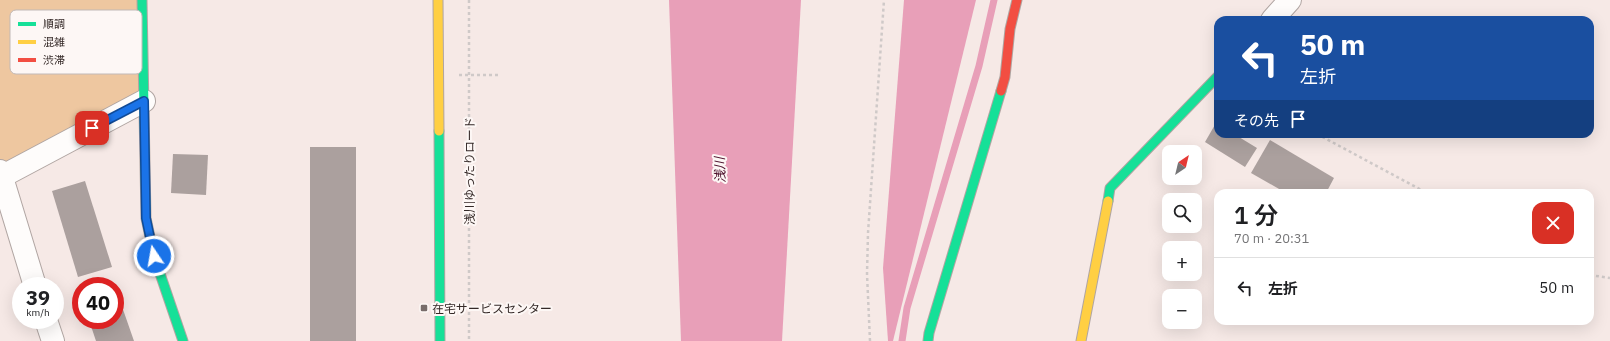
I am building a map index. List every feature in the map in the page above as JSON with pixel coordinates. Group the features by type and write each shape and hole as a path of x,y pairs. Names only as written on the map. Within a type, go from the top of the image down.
{"street":[{"path":"142,0 146,218 154,256 183,341"},
{"path":"438,0 440,341"},
{"path":"928,341 929,333 1005,77 1010,29 1017,0"},
{"path":"1276,16 1290,0"},
{"path":"1081,341 1110,188 1214,80"},
{"path":"32,277 1,174 144,101"},
{"path":"49,329 53,341"}],"path":[{"name":"浅川ゆったりロード","path":"469,0 469,341"},
{"path":"870,341 867,274 868,233 884,0"},
{"path":"463,75 500,75"},
{"path":"1324,138 1419,189"},
{"path":"1594,275 1610,278"}],"shaded area":[{"path":"0,0 142,0 144,101 0,171"}],"water":[{"name":"浅川","path":"669,0 801,0 782,341 681,341"},
{"path":"904,0 976,0 893,341 888,341 883,268"}],"building":[{"path":"1214,126 1214,138 1241,138 1257,148 1245,167 1205,142"},
{"path":"1270,140 1334,178 1328,189 1279,189 1251,173"},
{"path":"310,147 356,147 356,341 310,341"},
{"path":"173,154 208,155 206,195 171,193"},
{"path":"85,181 112,267 78,277 52,191"},
{"path":"124,312 134,341 96,341 92,329 124,329"}],"waterway":[{"path":"902,341 907,308 979,66 994,0"}],"traffic: fast":[{"path":"142,0 146,218 154,256 183,341"},
{"path":"1108,201 1110,188 1214,80"},
{"path":"928,341 929,333 1001,91"},
{"path":"439,131 440,341"}],"traffic: slow":[{"path":"438,0 439,131"},
{"path":"1081,341 1108,201"}],"traffic: jam":[{"path":"1001,91 1005,77 1010,29 1017,0"}],"place":[{"name":"在宅サービスセンター","path":"424,308"}],"route":[{"path":"92,128 144,101 146,218 154,256"}]}
